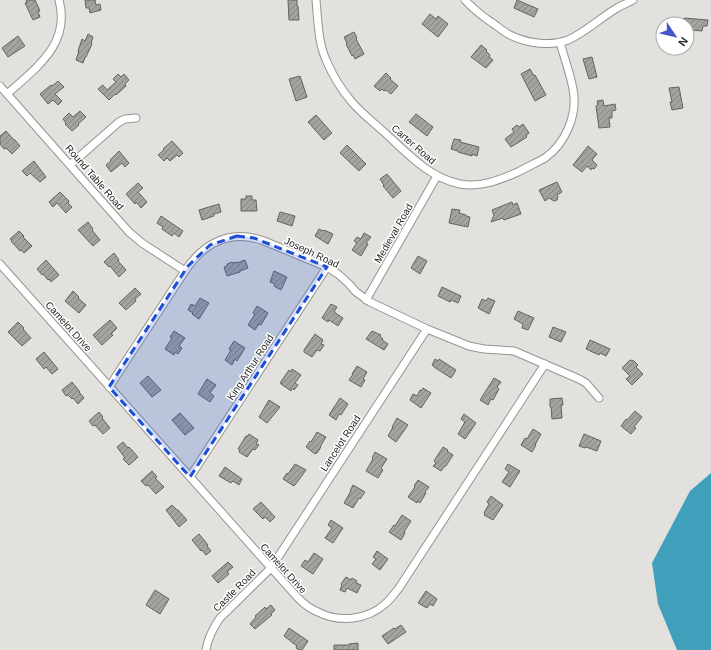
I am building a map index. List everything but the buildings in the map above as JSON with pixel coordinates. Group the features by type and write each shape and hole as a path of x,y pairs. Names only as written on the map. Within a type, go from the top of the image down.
{"street":[{"path":"7,94 40,64 53,48 62,23 60,0"},
{"name":"Carter Road","path":"316,0 321,41 326,61 340,87 358,109 428,170 437,176 461,184 475,185 490,183 536,163 546,157 562,140 572,118 574,106 573,89 560,42"},
{"path":"465,0 502,30 514,37 536,43 551,43 568,40 618,8 634,0"},
{"name":"Round Table Road","path":"0,86 136,238 185,271"},
{"path":"70,165 119,122 125,119 136,118"},
{"name":"Medieval Road","path":"366,300 437,176"},
{"name":"Joseph Road","path":"109,387 185,271 200,252 210,245 226,238 237,236 264,241 327,268 338,274 366,300 380,308 427,329 469,346 484,349 514,351 545,364 582,381 591,388 599,398"},
{"name":"Camelot Drive","path":"0,264 298,598 309,608 329,617 350,618 364,616 390,600 545,364"},
{"name":"King Arthur Road","path":"190,477 327,268"},
{"name":"Lancelot Road","path":"271,568 427,329"},
{"name":"Castle Road","path":"206,650 214,626 220,618 271,568"}],"highlighted area":[{"path":"237,236 254,238 327,267 190,477 109,387 188,266 210,245"}],"water":[{"path":"711,473 711,650 677,650 658,604 652,563 690,491"}]}
